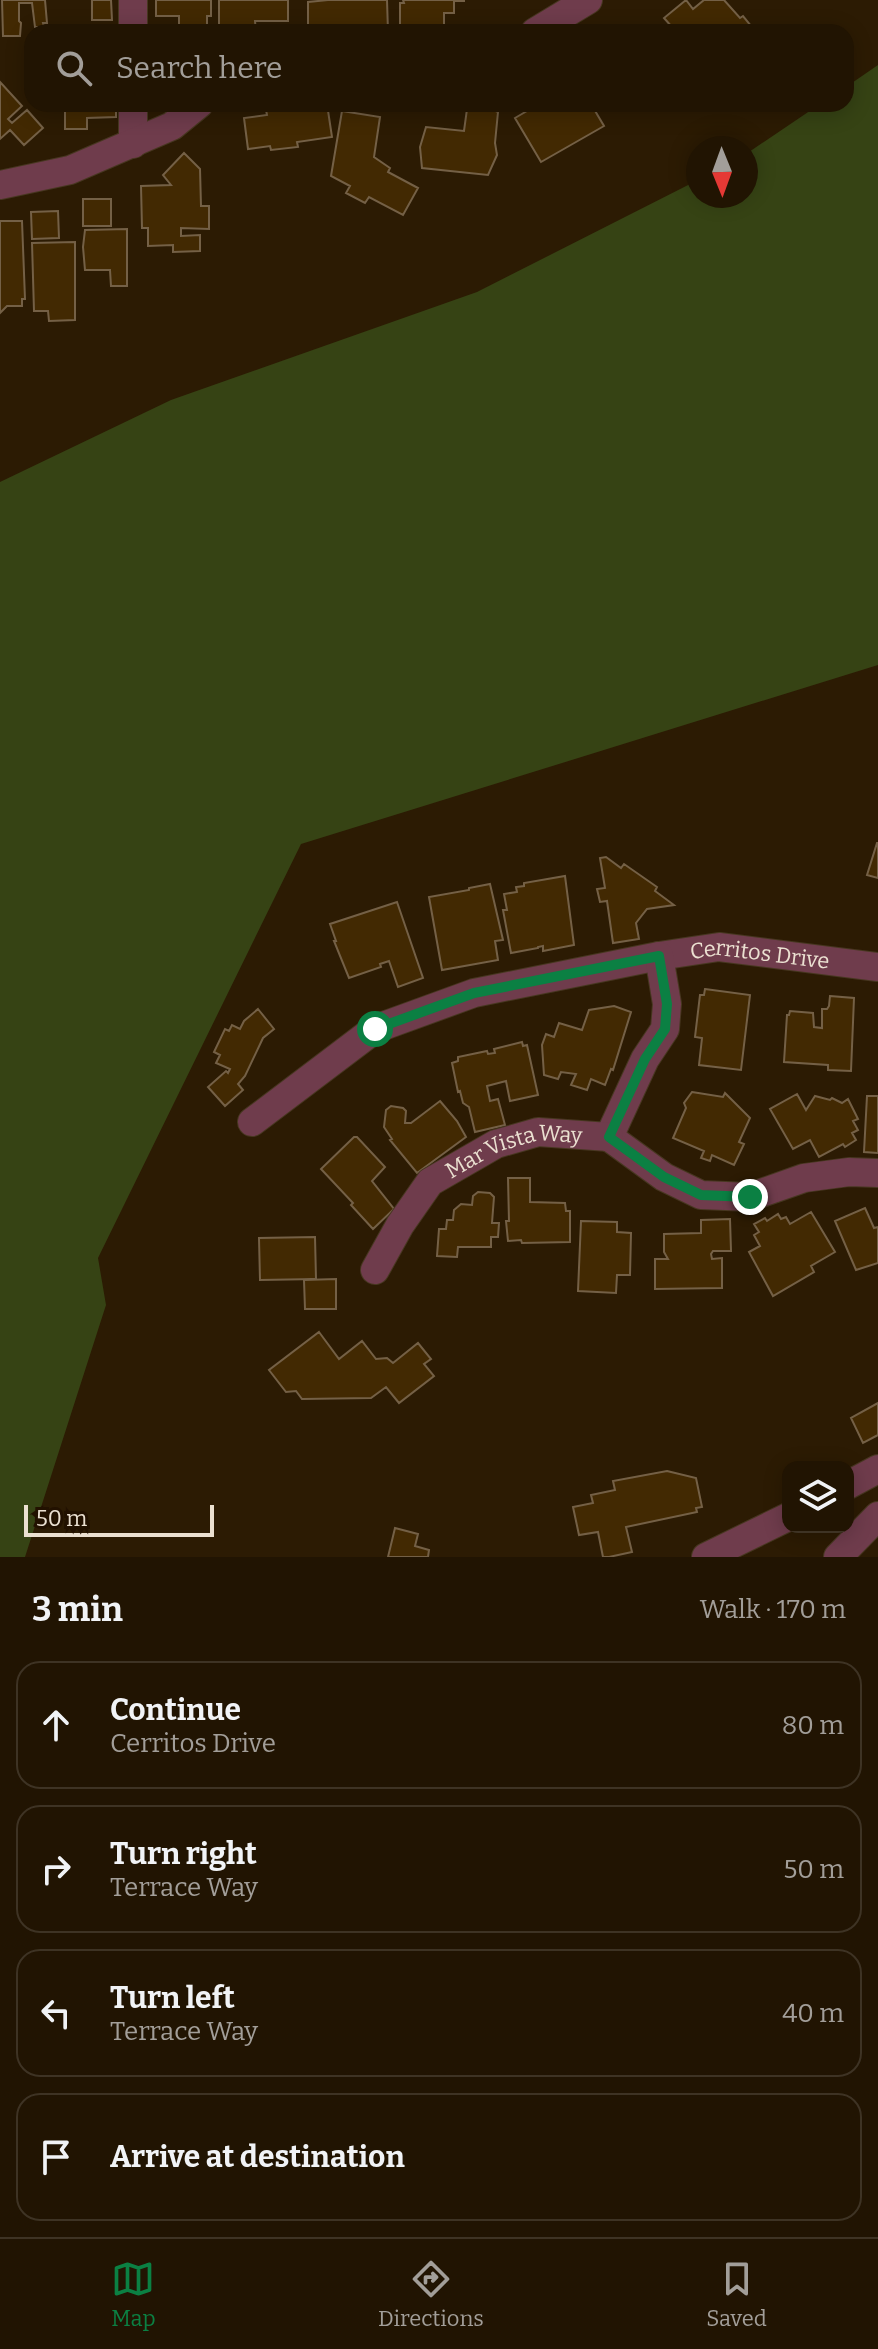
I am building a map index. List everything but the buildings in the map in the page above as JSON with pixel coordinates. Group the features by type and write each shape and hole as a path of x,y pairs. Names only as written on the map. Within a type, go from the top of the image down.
{"street":[{"path":"133,0 133,24"},
{"path":"548,24 588,0"},
{"path":"133,112 133,144"},
{"path":"0,185 70,170 172,126 189,112"},
{"name":"Cerritos Drive","path":"252,1122 375,1029 474,993 719,947 878,967"},
{"path":"659,956 667,1004 665,1029 645,1059 609,1137 664,1177 701,1195 750,1197 804,1178 849,1172 878,1173"},
{"name":"Mar Vista Way","path":"375,1270 400,1225 430,1182 443,1174 496,1144 538,1132 609,1137"},
{"path":"854,1482 878,1469"},
{"path":"838,1557 878,1516"},
{"path":"706,1557 782,1520"}],"green space":[{"path":"878,65 878,665 301,844 98,1258 106,1305 25,1557 0,1557 0,482 171,400 477,292 686,186 686,208 758,208 758,146 808,112 854,112 854,82"}],"route":[{"path":"375,1029 474,993 659,956 667,1004 665,1029 645,1059 609,1137 664,1177 701,1195 750,1197"}]}
